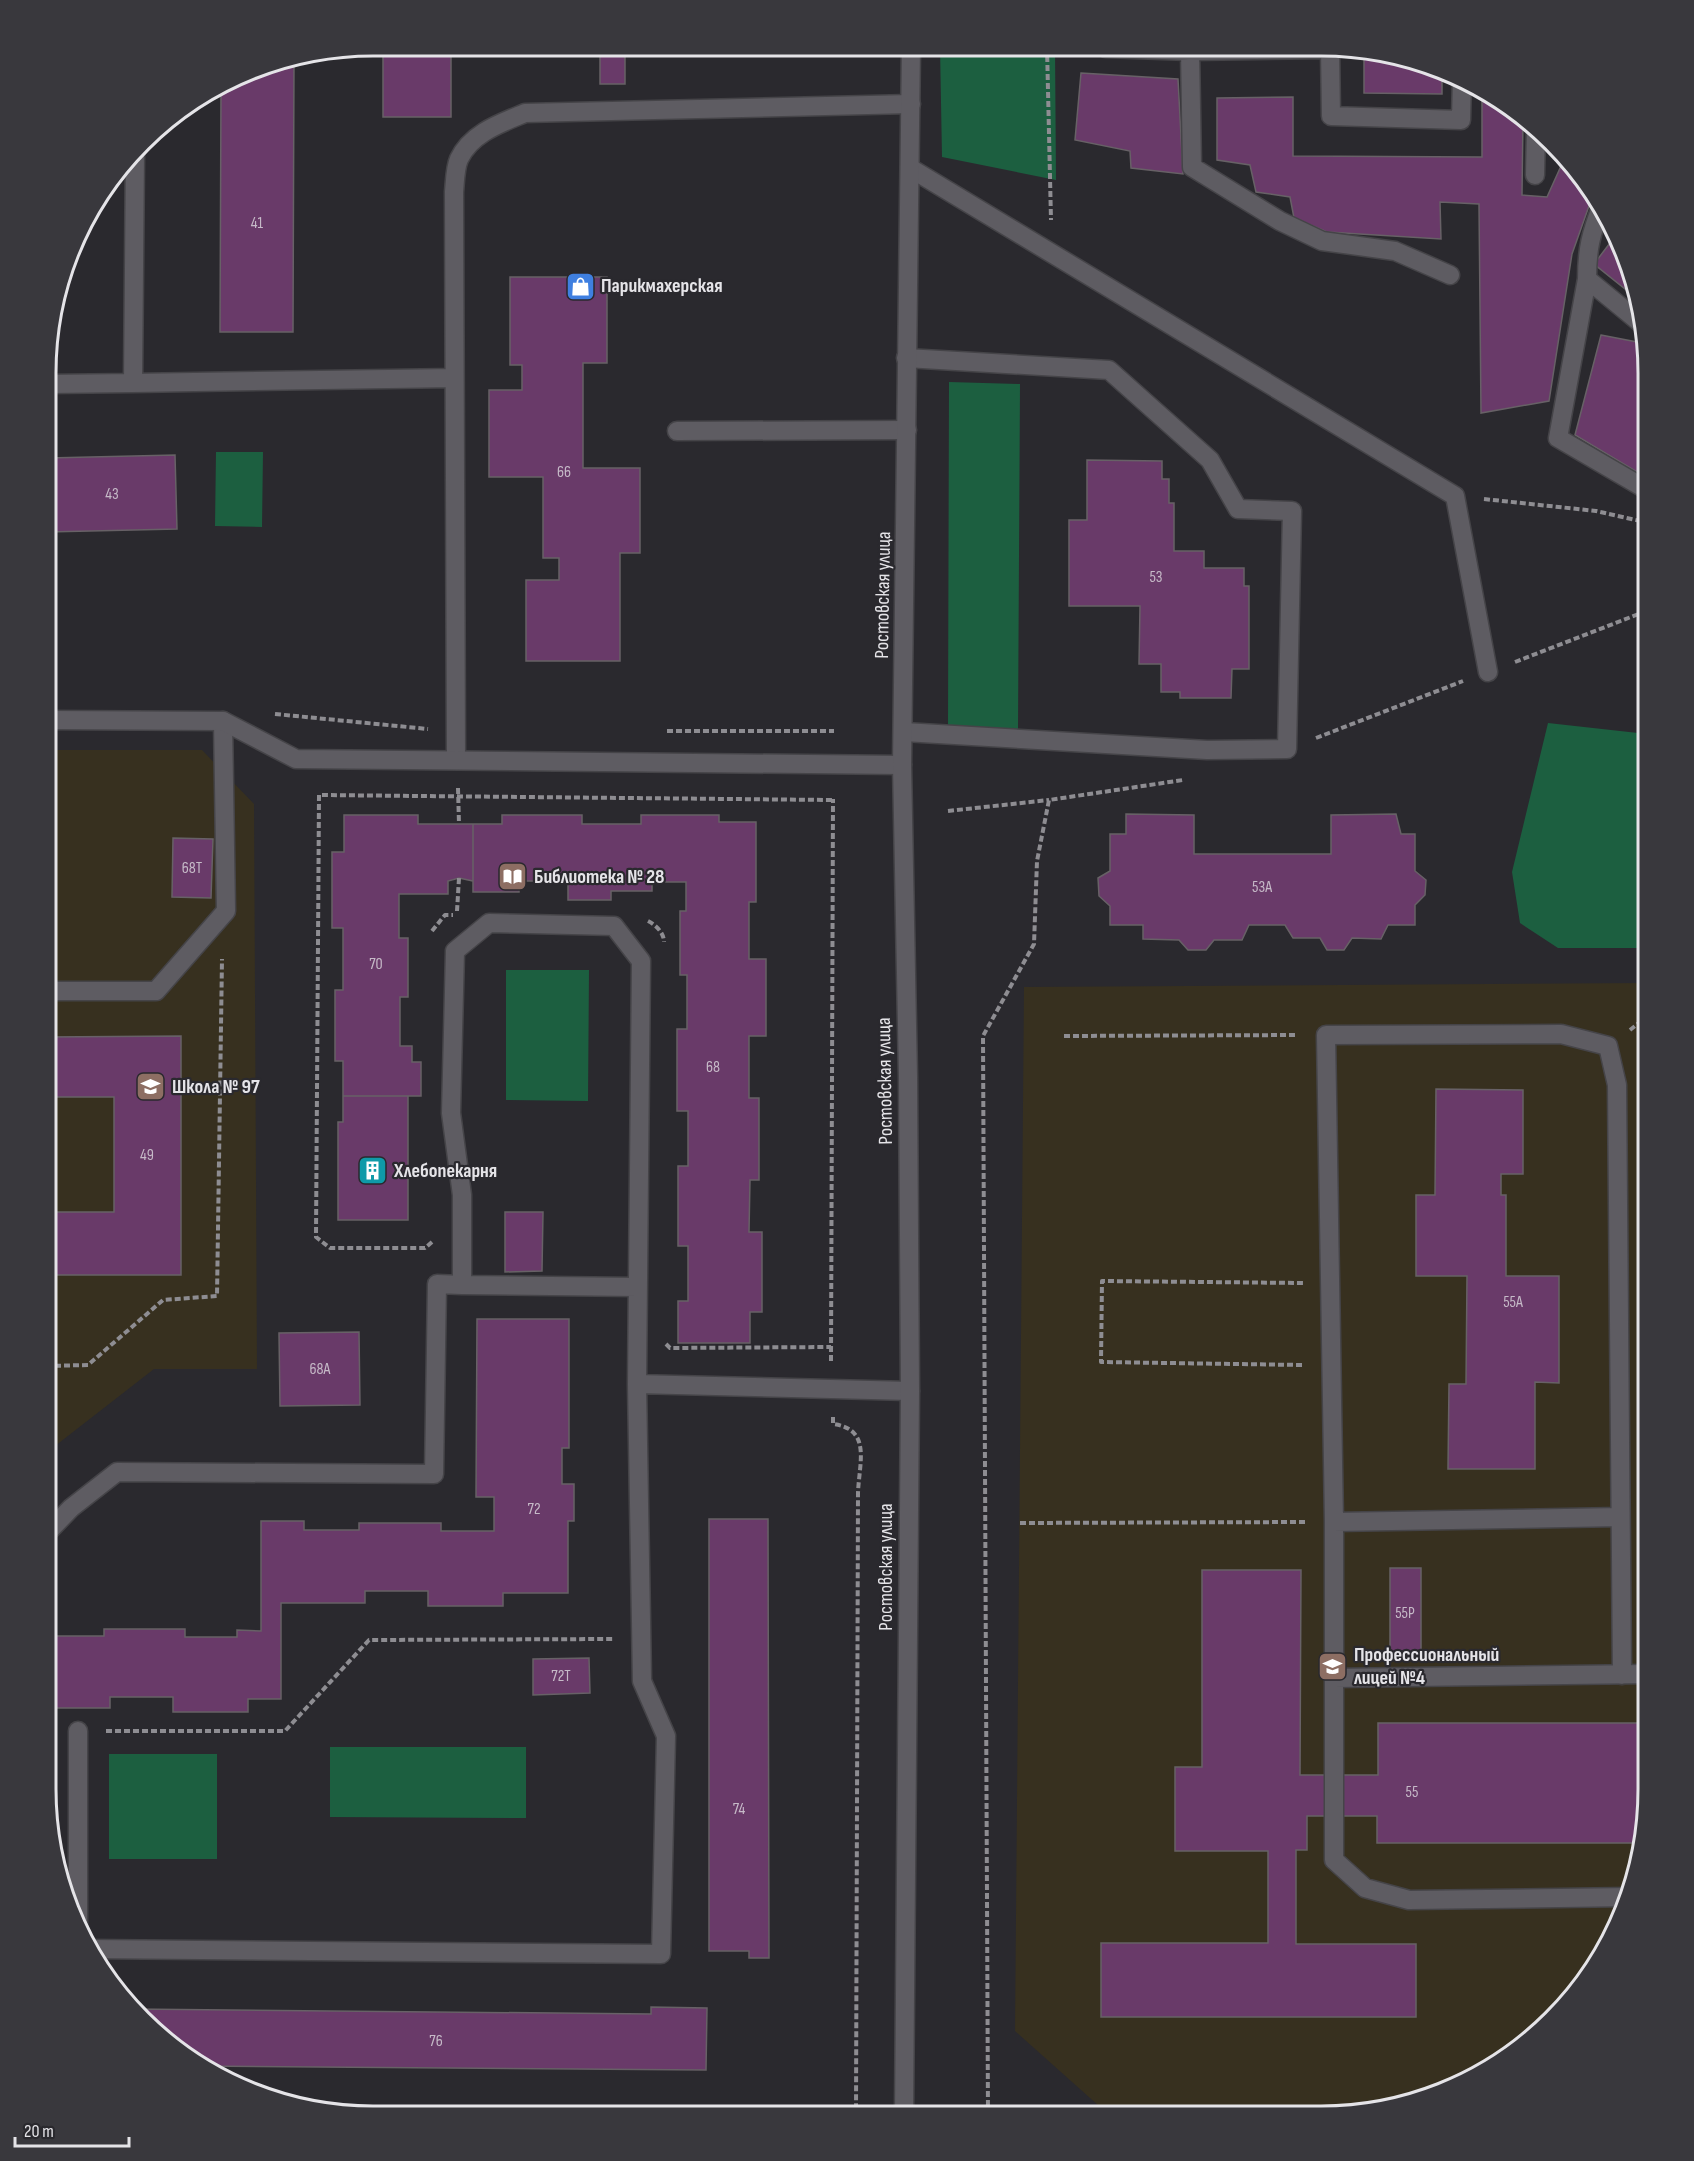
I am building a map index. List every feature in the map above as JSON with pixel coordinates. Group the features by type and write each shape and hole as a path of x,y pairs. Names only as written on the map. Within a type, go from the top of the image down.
{"street":[{"name":"Ростовская улица","path":"904,2106 910,1391 908,1089 902,765 911,56"},
{"path":"1190,56 1192,167 1280,221 1322,241 1395,251 1450,275"},
{"path":"1330,56 1330,116 1461,120 1462,88"},
{"path":"456,760 454,192 458,159 472,141 495,125 525,113 911,104"},
{"path":"1535,175 1536,138"},
{"path":"133,384 135,162"},
{"path":"910,168 1455,496 1488,672"},
{"path":"1597,216 1591,231 1587,255 1587,279 1558,438 1638,485"},
{"path":"1587,279 1633,317"},
{"path":"904,732 1207,750 1287,749 1292,511 1238,509 1210,460 1109,370 906,358"},
{"path":"56,384 454,378"},
{"path":"677,431 907,430"},
{"path":"56,720 223,721 296,759 902,765"},
{"path":"56,992 156,991 226,911 223,721"},
{"path":"99,1949 661,1954 666,1736 642,1681 636,1287 641,961 614,926 489,923 455,951 451,1113 462,1195 462,1285"},
{"path":"1619,1897 1409,1900 1365,1888 1334,1860 1335,1522 1326,1035 1561,1034 1608,1046 1617,1085 1622,1675"},
{"path":"56,1523 71,1508 117,1472 434,1474 437,1284 636,1287"},
{"path":"637,1384 910,1391"},
{"path":"1335,1522 1620,1517"},
{"path":"1335,1678 1638,1674"},
{"path":"78,1731 78,1905"}],"path":[{"path":"1047,56 1052,253"},
{"path":"1455,496 1596,511 1638,521"},
{"path":"833,793 831,1347 833,1424 844,1425 854,1430 860,1441 856,2106"},
{"path":"437,1237 425,1248 330,1248 316,1237 319,795 833,800"},
{"path":"948,811 1049,800"},
{"path":"429,938 434,926 445,915 463,914"},
{"path":"644,918 655,925 664,938 664,950"},
{"path":"56,1366 88,1365 163,1300 217,1296 222,961"},
{"path":"1064,1036 1326,1035"},
{"path":"982,1036 988,2106"},
{"path":"1330,1284 1102,1281 1101,1362 1332,1365"},
{"path":"661,1340 670,1348 831,1347"},
{"path":"1020,1523 1335,1522"},
{"path":"78,1731 285,1731 369,1640 642,1639"}],"shaded area":[{"name":"Школа № 97","path":"56,750 202,750 254,804 257,1369 154,1369 56,1445"},
{"name":"Профессиональный лицей №4","path":"1638,983 1638,1810 1632,1851 1622,1891 1606,1929 1585,1965 1560,1998 1531,2027 1498,2052 1462,2073 1424,2089 1384,2099 1343,2105 1099,2106 1015,2031 1024,987"}],"green space":[{"path":"940,56 1055,56 1056,180 942,157"},
{"path":"949,382 1020,384 1018,729 948,728"},
{"path":"216,452 263,452 262,527 215,526"},
{"path":"1548,723 1638,733 1638,948 1558,948 1520,923 1512,872"},
{"path":"506,970 589,970 588,1101 506,1100"},
{"path":"330,1747 526,1747 526,1818 330,1817"},
{"path":"109,1754 217,1754 217,1859 109,1859"}],"building":[{"path":"383,56 451,56 451,117 383,117"},
{"path":"600,56 625,56 625,84 600,84"},
{"path":"1364,58 1404,66 1442,80 1442,94 1364,93"},
{"path":"294,65 293,332 220,332 221,94 270,72"},
{"path":"1081,73 1178,79 1183,174 1131,168 1130,151 1075,140"},
{"path":"1293,97 1293,156 1482,157 1482,99 1523,127 1522,195 1547,197 1562,165 1590,204 1572,254 1549,401 1481,413 1479,204 1440,202 1441,239 1327,232 1294,218 1290,197 1256,192 1250,165 1217,160 1217,98"},
{"path":"1610,242 1628,292 1594,264"},
{"path":"510,277 607,277 607,363 583,363 583,468 640,468 640,553 620,553 620,661 526,661 526,580 559,580 559,558 543,558 543,477 489,477 489,390 522,390 522,365 510,365"},
{"path":"1601,335 1637,342 1638,473 1575,435"},
{"path":"175,455 177,529 56,532 56,458"},
{"path":"1087,460 1162,461 1162,479 1169,479 1169,503 1174,503 1174,551 1204,551 1204,568 1244,568 1244,586 1249,586 1249,669 1232,669 1231,698 1180,698 1180,692 1161,692 1161,664 1139,664 1140,606 1069,606 1069,520 1087,520"},
{"path":"1126,814 1194,815 1194,854 1331,854 1331,815 1396,814 1401,834 1415,834 1415,871 1426,880 1425,895 1415,905 1415,925 1388,925 1381,939 1352,938 1344,950 1327,950 1320,938 1293,938 1285,925 1249,925 1242,940 1214,940 1206,950 1188,950 1179,940 1143,939 1143,925 1110,925 1110,906 1099,896 1098,878 1110,871 1110,834 1126,834"},
{"path":"344,815 418,815 418,824 473,824 473,881 459,878 448,881 448,894 399,894 399,938 408,938 408,997 400,997 400,1046 412,1046 412,1062 421,1062 421,1096 343,1096 343,1061 335,1061 335,990 343,990 343,928 332,928 332,852 344,852"},
{"path":"502,815 582,815 582,824 641,824 641,815 719,815 719,822 756,822 756,902 749,902 749,959 766,959 766,1036 749,1036 749,1098 759,1098 759,1180 750,1180 749,1232 762,1232 762,1312 750,1312 750,1343 678,1343 678,1301 688,1301 688,1246 678,1246 678,1166 688,1166 688,1111 677,1111 677,1029 687,1029 687,975 680,975 680,911 686,911 686,882 652,882 652,891 611,891 611,900 568,900 568,881 519,881 519,892 473,892 473,824 502,824"},
{"path":"173,838 213,839 211,898 172,897"},
{"path":"181,1036 181,1275 56,1275 56,1212 114,1212 114,1097 56,1097 56,1037"},
{"path":"1436,1089 1523,1090 1523,1174 1501,1174 1501,1195 1506,1195 1506,1276 1559,1276 1559,1383 1535,1382 1535,1469 1448,1469 1449,1384 1466,1384 1467,1276 1416,1276 1416,1195 1435,1195"},
{"name":"Хлебопекарня","path":"343,1096 408,1096 408,1220 338,1220 338,1122 343,1122"},
{"path":"505,1212 543,1212 542,1271 505,1272"},
{"path":"477,1319 569,1319 569,1448 562,1448 562,1484 574,1484 574,1521 568,1521 568,1593 503,1593 503,1606 428,1606 428,1591 365,1591 365,1603 281,1603 281,1699 248,1699 248,1712 173,1712 173,1697 110,1697 110,1708 56,1708 56,1636 104,1636 104,1629 185,1629 185,1637 237,1637 237,1630 261,1631 261,1521 304,1521 304,1530 359,1530 359,1523 441,1523 441,1531 494,1531 494,1497 476,1497"},
{"path":"359,1332 360,1405 280,1406 279,1333"},
{"path":"709,1519 768,1519 769,1958 749,1958 749,1951 709,1951"},
{"path":"1390,1568 1421,1568 1421,1658 1390,1658"},
{"path":"1202,1570 1301,1570 1300,1775 1378,1775 1378,1723 1638,1723 1636,1830 1634,1843 1377,1843 1377,1816 1307,1816 1307,1850 1296,1850 1296,1944 1416,1944 1416,2017 1101,2017 1101,1943 1268,1943 1268,1851 1175,1851 1175,1767 1202,1767"},
{"path":"589,1658 590,1693 533,1695 533,1659"},
{"path":"651,2007 707,2008 706,2070 220,2066 179,2040 144,2009 651,2014"}],"place":[{"name":"Парикмахерская","path":"580,286"},
{"name":"Библиотека № 28","path":"513,877"},
{"name":"Школа № 97","path":"151,1087"},
{"name":"Хлебопекарня","path":"373,1171"},
{"name":"Профессиональный лицей №4","path":"1333,1667"}]}
